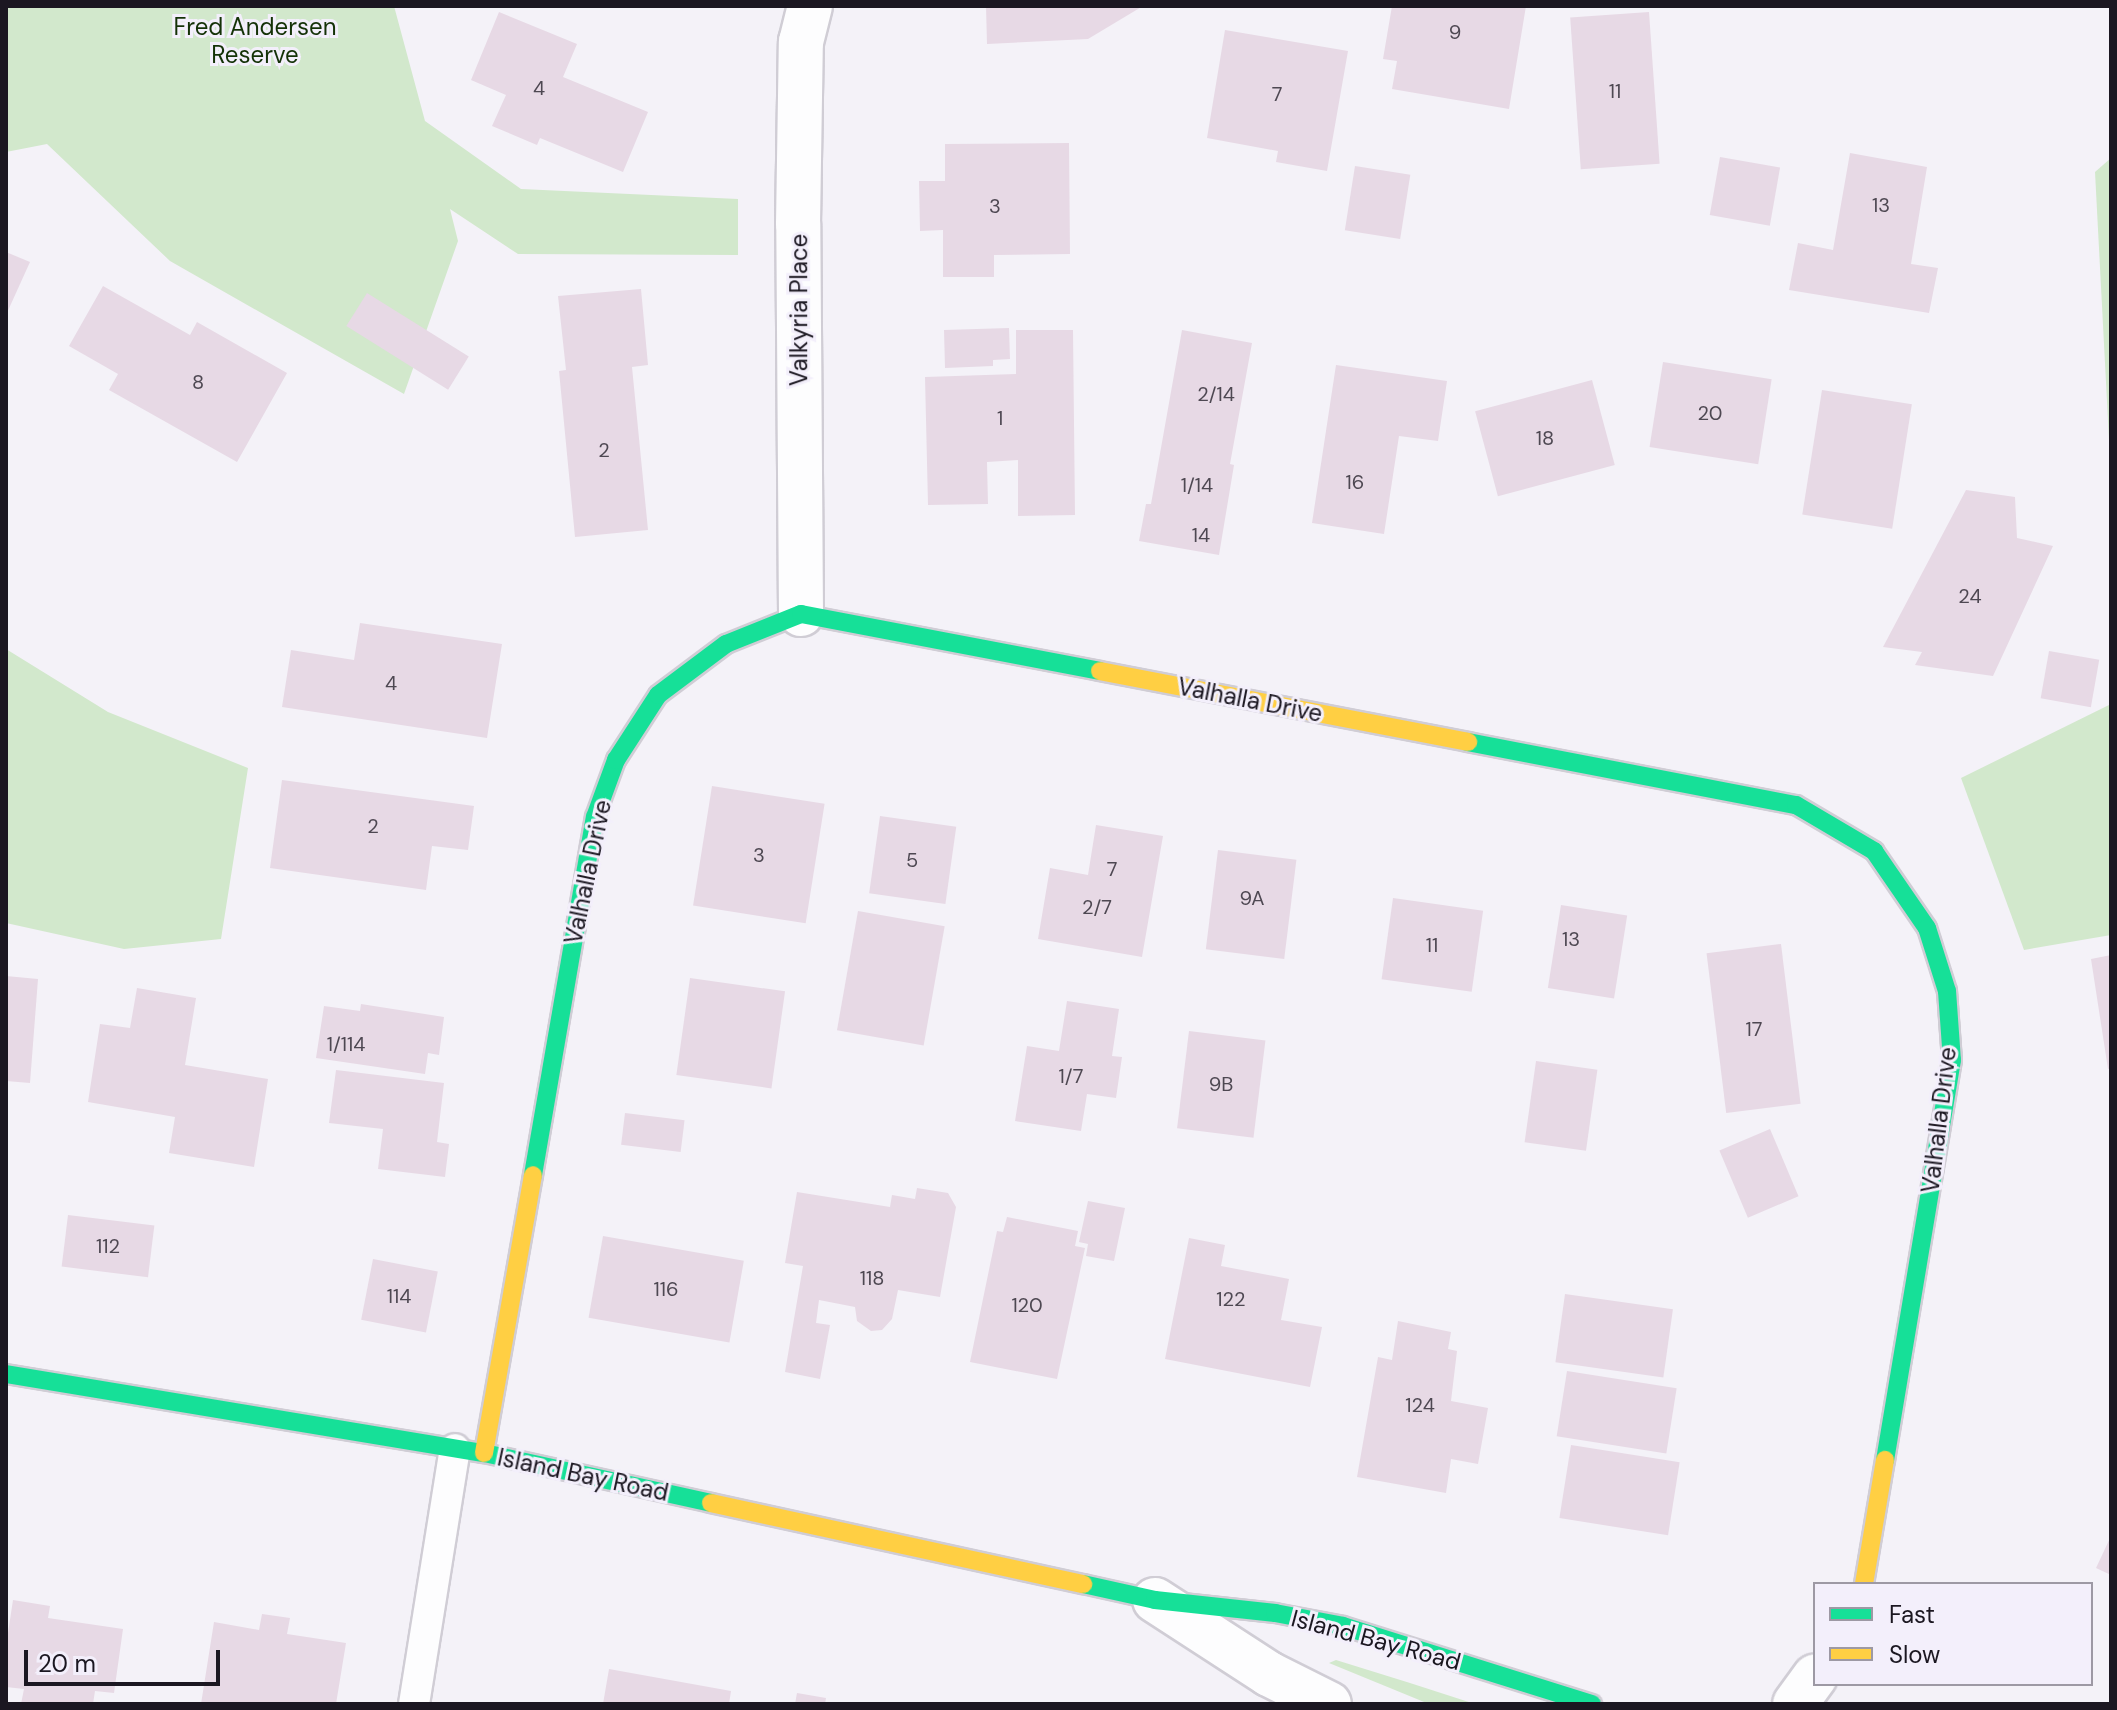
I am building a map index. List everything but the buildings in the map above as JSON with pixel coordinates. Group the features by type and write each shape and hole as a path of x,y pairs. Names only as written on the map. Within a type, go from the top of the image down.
{"street":[{"name":"Valkyria Place","path":"801,614 801,42 810,6"},
{"name":"Valhalla Drive","path":"470,1451 595,817 616,760 658,695 726,644 801,614 1796,805 1874,851 1927,928 1947,991 1952,1060 1864,1582"},
{"name":"Island Bay Road","path":"6,1374 470,1451 1155,1600 1275,1613 1343,1626 1592,1704"},
{"name":"Island Bay Road","path":"1155,1600 1269,1674 1329,1704"},
{"path":"1795,1704 1813,1679"}],"lane":[{"path":"414,1704 470,1451"}],"green space":[{"name":"Fred Andersen Reserve","path":"6,6 394,6 425,121 521,189 738,199 738,255 518,254 450,209 458,241 404,394 170,261 47,144 6,152"},
{"path":"2111,158 2111,478 2095,172"},
{"path":"6,649 108,712 248,768 221,939 124,949 6,923"},
{"path":"2111,704 2111,935 2024,950 1961,778"},
{"path":"1336,1660 1475,1704 1429,1704 1329,1663"}],"traffic: fast":[{"path":"533,1175 595,817 616,760 658,695 726,644 801,614 1100,671"},
{"path":"1468,742 1796,805 1874,851 1927,928 1947,991 1952,1060 1885,1460"},
{"path":"6,1374 484,1453 711,1503"},
{"path":"1083,1584 1155,1600 1275,1613 1343,1626 1592,1704"}],"traffic: slow":[{"path":"1100,671 1468,742"},
{"path":"484,1453 533,1175"},
{"path":"1864,1582 1885,1460"},
{"path":"711,1503 1083,1584"}]}
